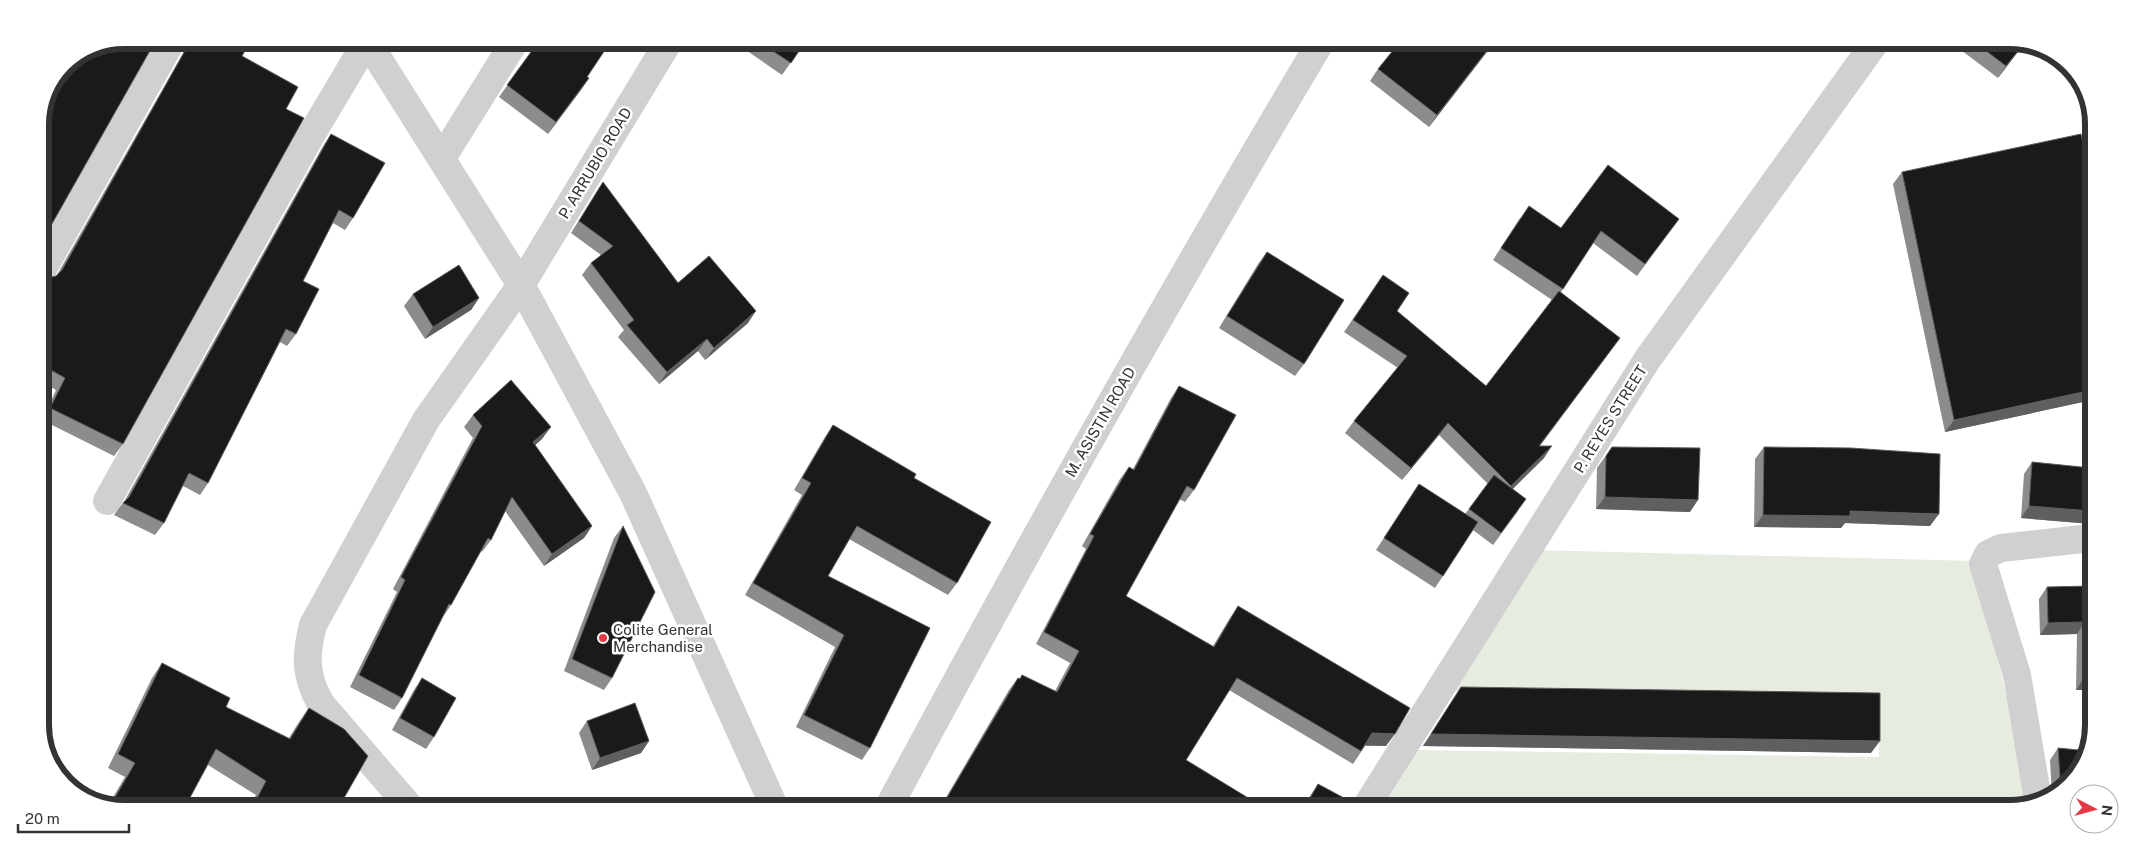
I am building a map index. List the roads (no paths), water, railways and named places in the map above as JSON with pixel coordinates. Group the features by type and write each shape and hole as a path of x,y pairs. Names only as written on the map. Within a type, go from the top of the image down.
{"street":[{"path":"49,258 167,49"},
{"path":"107,501 305,146 362,49"},
{"path":"372,49 521,284 633,493 771,800"},
{"path":"442,158 510,49"},
{"name":"P. ARRUBIO ROAD","path":"404,800 321,704 312,689 308,672 307,650 314,626 403,458 426,420 521,284 664,49"},
{"name":"M. ASISTIN ROAD","path":"892,800 1014,573 1231,193 1316,49"},
{"name":"P. REYES STREET","path":"1371,800 1647,360 1870,49"},
{"path":"2037,795 2017,675 1983,564 1988,554 2001,548 2085,539"}],"place":[{"name":"Colite General Merchandise","path":"603,638"}]}
